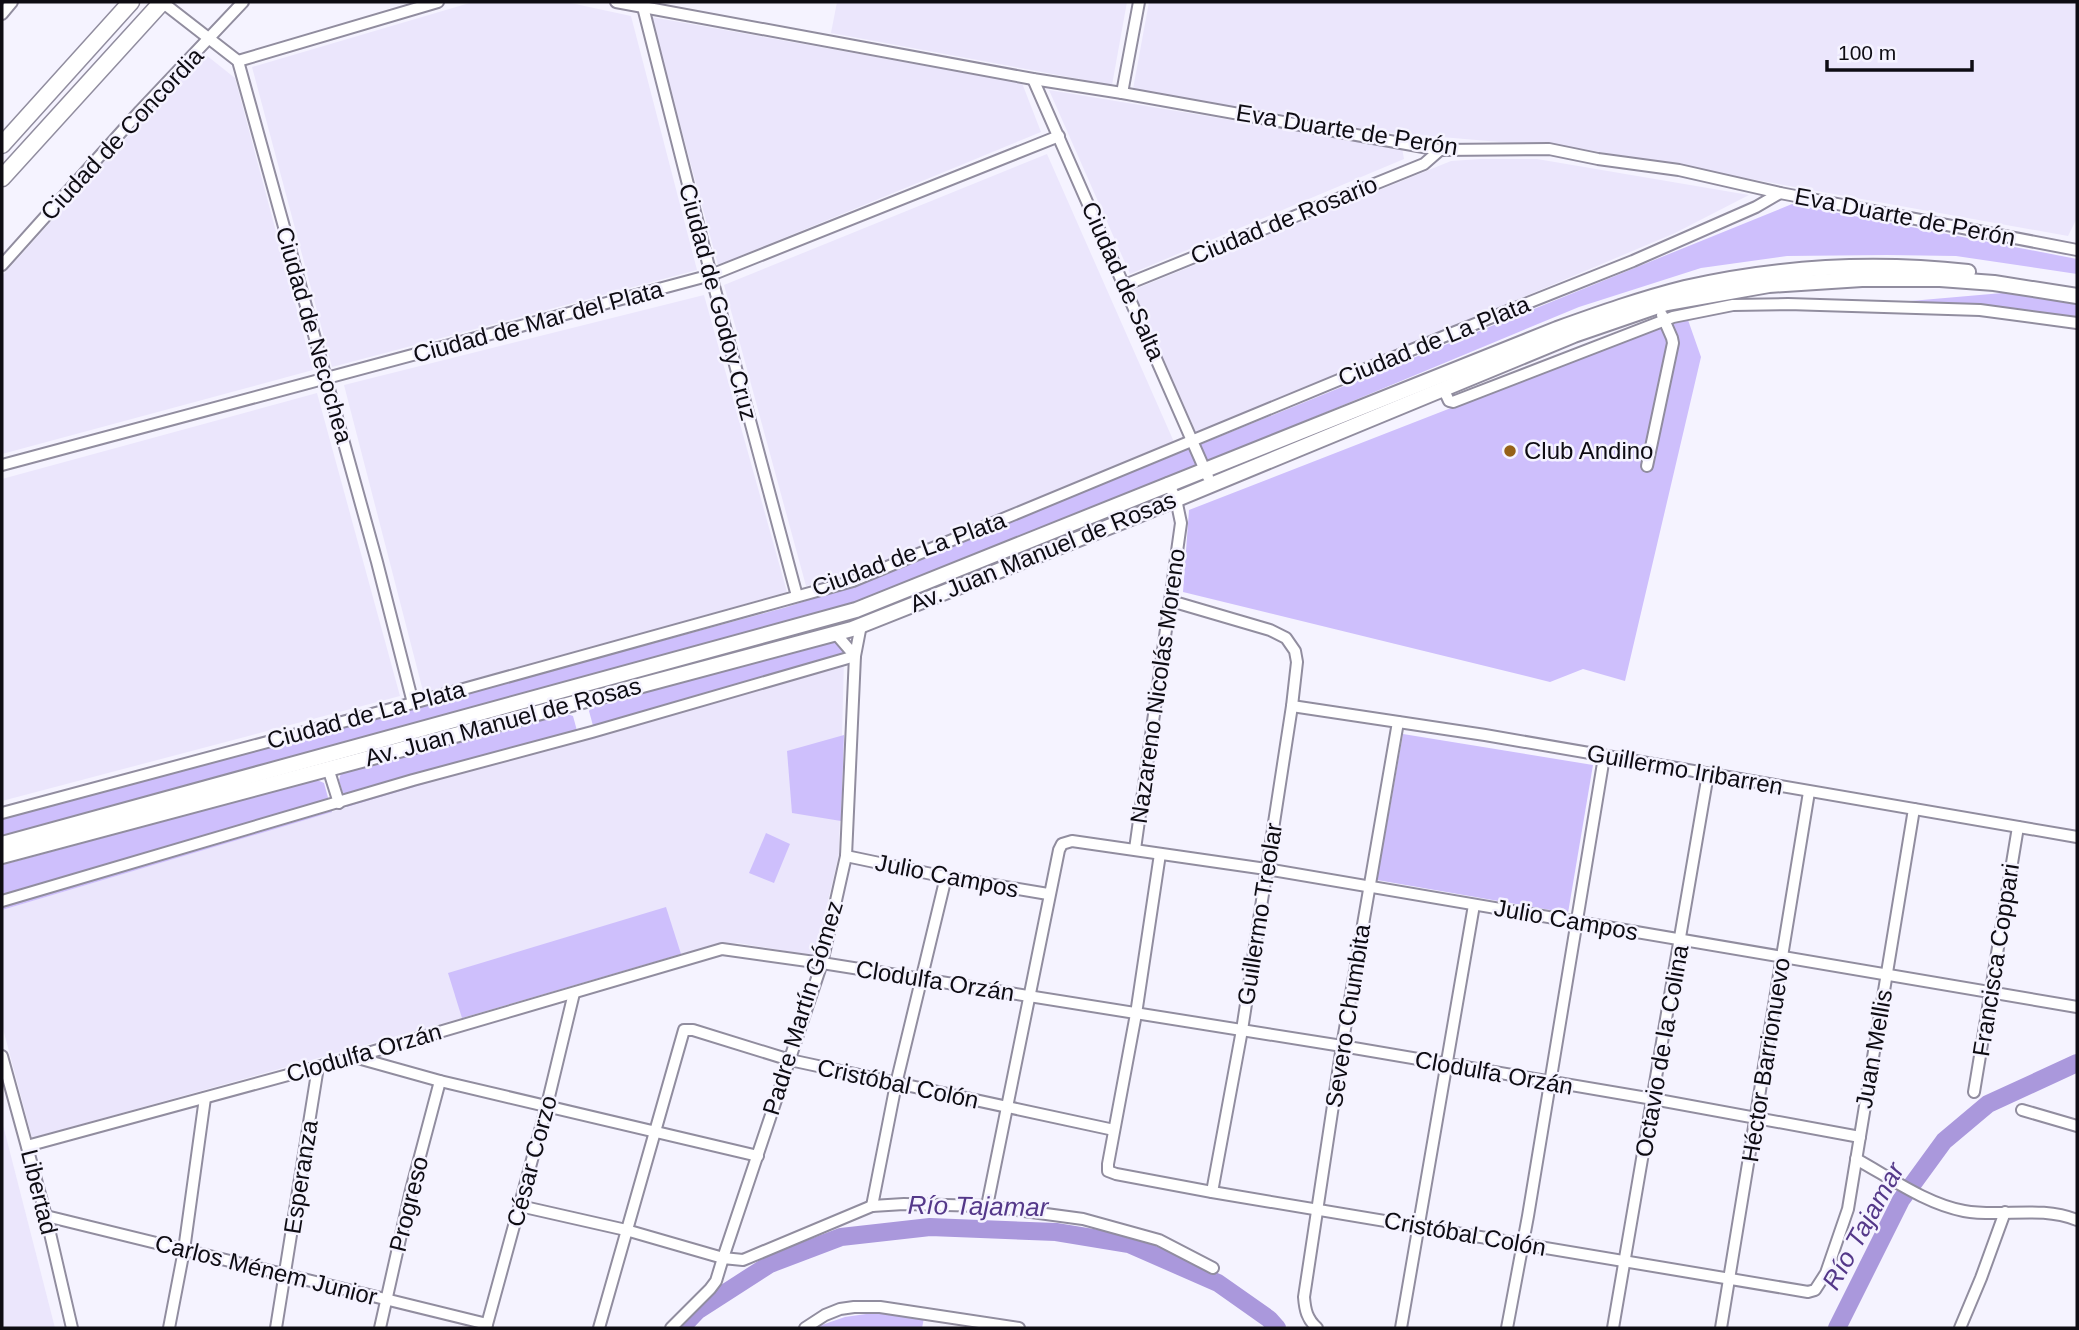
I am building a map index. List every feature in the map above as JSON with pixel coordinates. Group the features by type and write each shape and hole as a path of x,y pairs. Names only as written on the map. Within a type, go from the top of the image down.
{"highway":[{"path":"2,145 131,2"},
{"path":"2,178 162,2"}],"main road":[{"name":"Av. Juan Manuel de Rosas","path":"2,844 856,610 1557,329 1614,308 1687,288 1794,272 1890,267 1933,268 2077,287"},
{"name":"Av. Juan Manuel de Rosas","path":"2,856 836,634 1176,499 1574,335 1657,306 1691,297 1769,285 1862,279 1940,279 1994,283 2077,296"}],"street":[{"path":"2,13 12,2"},
{"path":"162,2 238,61 438,2"},
{"name":"Ciudad de Concordia","path":"2,265 140,111 243,2"},
{"name":"Eva Duarte de Perón","path":"616,2 1440,150 1549,149 1679,170 2074,249"},
{"path":"1122,93 1139,2"},
{"name":"Ciudad de Godoy Cruz","path":"643,7 797,596"},
{"name":"Ciudad de Necochea","path":"238,61 377,562 413,702"},
{"name":"Ciudad de Salta","path":"1033,79 1210,484"},
{"name":"Ciudad de Mar del Plata","path":"2,466 711,275 1059,136"},
{"name":"Ciudad de Rosario","path":"1125,285 1423,164 1440,150"},
{"name":"Ciudad de La Plata","path":"2,813 853,581 1633,261 1756,207 1780,192"},
{"path":"2074,249 2077,236"},
{"path":"1443,388 1449,401 1453,402 1664,321 1733,305 1788,304 1980,310 2077,323"},
{"path":"1647,466 1673,343 1657,306"},
{"name":"Nazareno Nicolás Moreno","path":"1135,849 1181,523 1176,499 1168,483"},
{"name":"Guillermo Treolar","path":"1171,601 1270,630 1286,638 1297,662 1242,1030 1212,1192"},
{"name":"Padre Martín Gómez","path":"671,1328 716,1281 822,963 846,856 855,656 861,625"},
{"path":"2,901 855,656 836,634"},
{"name":"Guillermo Iribarren","path":"1292,706 2077,837"},
{"name":"Severo Chumbita","path":"1317,1328 1310,1322 1305,1311 1304,1297 1342,1046 1398,722"},
{"path":"1507,1328 1604,757"},
{"path":"328,768 339,803"},
{"name":"Octavio de la Colina","path":"1614,1328 1709,774"},
{"name":"Héctor Barrionuevo","path":"1721,1328 1809,792"},
{"name":"Juan Mellis","path":"1820,1284 1848,1209 1914,809"},
{"name":"Francisca Coppari","path":"1974,1092 2018,827"},
{"name":"Julio Campos","path":"846,856 946,877 1048,894 1059,850 1062,844 1072,841 1266,869 2077,1007"},
{"name":"Nazareno Nicolás Moreno","path":"1108,1171 1136,1014 1160,854"},
{"path":"872,1206 895,1084 946,877"},
{"path":"987,1206 1048,894"},
{"path":"1401,1328 1474,905"},
{"name":"Clodulfa Orzán","path":"27,1146 354,1057 722,949 1342,1046 1860,1137"},
{"name":"César Corzo","path":"486,1326 547,1105 574,993"},
{"name":"Cristóbal Colón","path":"654,1131 684,1030 790,1060 1114,1130"},
{"name":"Libertad","path":"2,1056 6,1088 27,1146 72,1328"},
{"path":"354,1057 440,1081 758,1156"},
{"name":"Esperanza","path":"276,1328 318,1067"},
{"name":"Progreso","path":"380,1328 411,1190 440,1081"},
{"path":"169,1328 184,1250 205,1098"},
{"path":"2022,1110 2077,1126"},
{"path":"599,1328 654,1131"},
{"path":"1856,1159 1923,1195 1964,1211 2042,1211 2077,1220"},
{"name":"Cristóbal Colón","path":"1108,1171 1212,1192 1808,1292 1815,1290 1820,1284"},
{"path":"520,1206 626,1230 723,1258 743,1260 872,1206 987,1206 1083,1219 1126,1229 1159,1241 1213,1268"},
{"path":"1960,1328 1982,1278 2005,1212"},
{"name":"Carlos Ménem Junior","path":"46,1216 486,1326"},
{"path":"805,1328 840,1309 880,1307 1018,1328"},
{"path":"931,1328 934,1315"}],"shaded area":[{"path":"473,2 566,2 631,16 697,270 332,367 252,67"},
{"path":"837,2 1127,2 1112,85 831,33"},
{"path":"1149,2 2077,2 2077,218 2068,236 1583,149 1383,132 1133,89"},
{"path":"651,17 1022,83 1041,132 718,265"},
{"path":"206,55 235,78 313,370 2,454 2,276 173,86"},
{"path":"1049,90 1402,148 1404,159 1130,274"},
{"path":"1047,154 1174,442 856,573 806,586 724,285"},
{"path":"1537,159 1749,195 1675,233 1197,435 1133,290 1451,161"},
{"path":"1792,204 2077,259 2077,274 1956,256 1787,256 1701,268 1579,307 1206,462 1199,445"},
{"path":"2014,292 2077,300 2077,318 1999,307 1899,302"},
{"path":"704,295 787,592 424,695 344,385"},
{"name":"Club Andino","path":"1688,320 1701,357 1625,681 1583,669 1550,682 1183,592 1189,510 1656,328"},
{"path":"317,393 400,696 2,801 2,479"},
{"path":"1189,449 1197,467 840,608 2,839 2,819 787,607 855,585"},
{"path":"835,638 843,645 844,659 595,733 589,711 592,706"},
{"path":"844,659 839,854 815,956 738,943 709,946 32,1138 2,1025 2,910"},
{"path":"561,712 573,716 579,738 347,807 339,780 341,773"},
{"path":"1403,734 1593,765 1568,913 1377,880"},
{"path":"844,735 841,821 792,813 787,751"},
{"path":"317,780 324,783 332,812 2,910 2,865"},
{"path":"766,833 790,844 774,883 749,873"},
{"path":"666,907 681,954 462,1018 448,973"},
{"path":"2,1121 55,1328 2,1328"},
{"path":"880,1312 924,1318 922,1328 813,1328 845,1317"}],"waterway":[{"name":"Río Tajamar","path":"1837,1328 1901,1200 1944,1141 1988,1104 2077,1063"},
{"name":"Río Tajamar","path":"681,1328 697,1311 770,1264 841,1237 930,1227 1056,1232 1129,1244 1218,1283 1269,1319 1277,1328"}],"place":[{"name":"Club Andino","path":"1510,451"}]}
